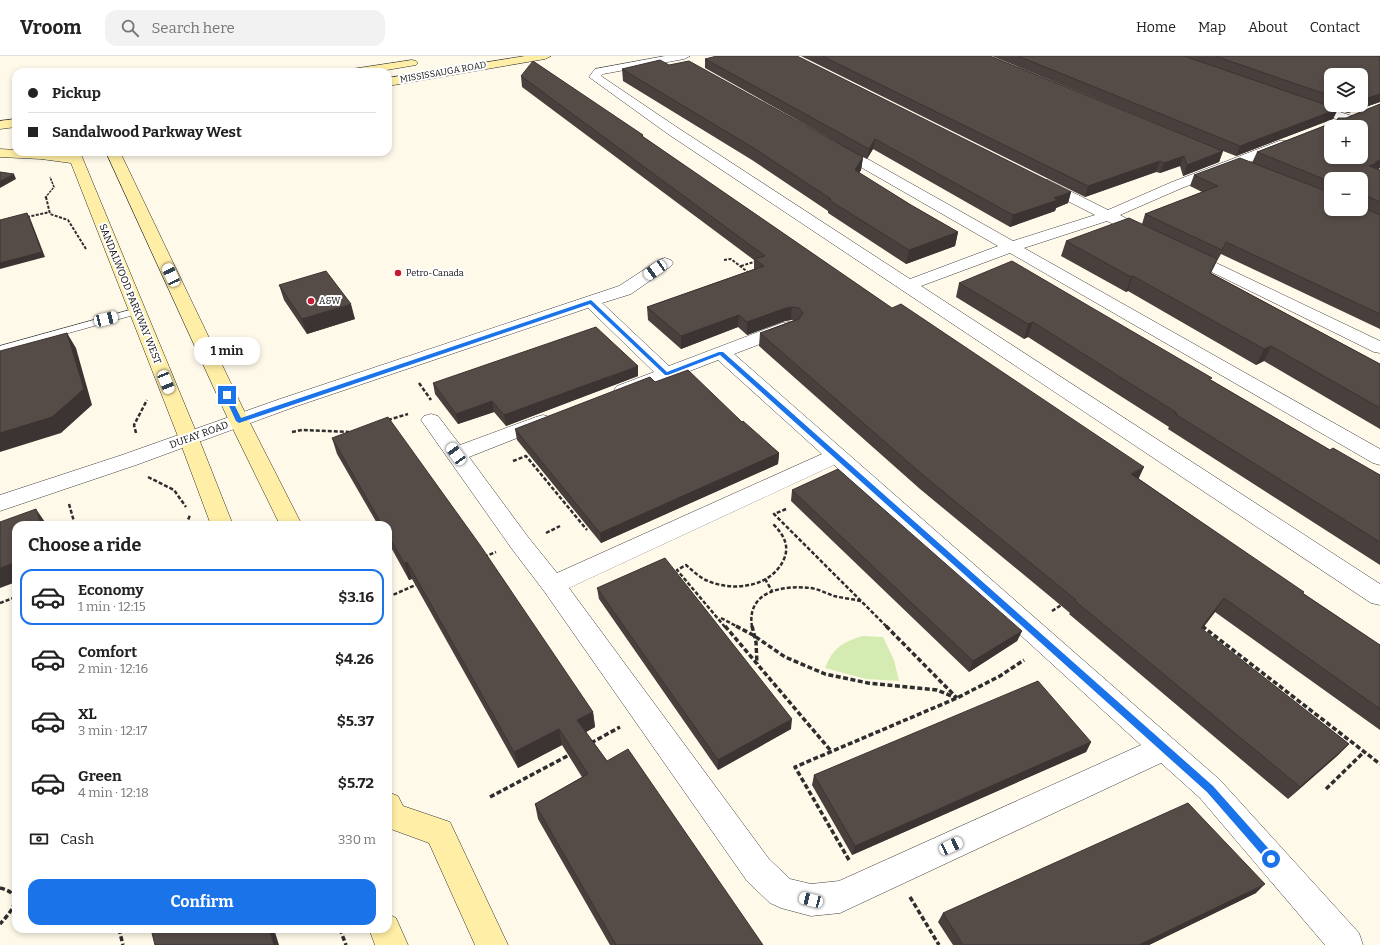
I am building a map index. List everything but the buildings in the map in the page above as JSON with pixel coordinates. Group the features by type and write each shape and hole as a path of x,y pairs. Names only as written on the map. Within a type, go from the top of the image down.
{"main road":[{"name":"MISSISSAUGA ROAD","path":"392,81 546,56"},
{"name":"MISSISSAUGA ROAD","path":"380,68 421,62"},
{"path":"0,125 12,124"},
{"path":"0,145 12,143"},
{"path":"0,153 12,153"},
{"name":"SANDALWOOD PARKWAY WEST","path":"75,156 220,521"},
{"path":"120,156 239,421 289,521"},
{"path":"392,817 438,832 492,945"},
{"path":"387,933 392,945"}],"street":[{"path":"684,61 599,71 595,77 673,131 1380,596"},
{"path":"1295,101 1348,119 1360,114"},
{"path":"909,285 1011,247 1106,216 1293,140"},
{"path":"824,141 1380,458"},
{"path":"1222,156 1250,168"},
{"path":"1028,175 1106,216 1160,241"},
{"path":"1174,248 1380,348"},
{"name":"DUFAY ROAD","path":"0,503 625,290 665,262"},
{"path":"591,302 666,374"},
{"path":"609,396 791,326"},
{"path":"721,353 1210,789 1347,945"},
{"path":"426,413 520,543 553,585 758,870 781,892 811,900 840,897 1165,748"},
{"path":"456,454 558,415"},
{"path":"553,585 836,456"}],"lane":[{"path":"0,349 137,311"}],"path":[{"path":"42,156 54,187 45,198 50,214 68,220 89,254"},
{"path":"23,218 50,212"},
{"path":"724,260 731,259 753,276"},
{"path":"741,266 762,259"},
{"path":"383,421 426,413 419,383"},
{"path":"134,425 147,400 144,393"},
{"path":"292,432 302,430 346,432 353,430"},
{"path":"514,461 526,456 586,530"},
{"path":"148,478 174,490 186,508"},
{"path":"556,492 563,489"},
{"path":"69,504 74,521"},
{"path":"786,509 774,514 957,698"},
{"path":"187,521 190,514"},
{"path":"773,524 783,535 786,544 786,554 783,563 776,572 765,579 741,586 727,586 713,583 701,578 686,566 677,570 718,616 831,751"},
{"path":"543,534 560,526"},
{"path":"483,557 498,551"},
{"path":"765,579 772,591"},
{"path":"392,595 425,581"},
{"path":"757,664 756,642 753,635 751,622 754,608 760,597 782,588 811,588 835,596 862,601"},
{"path":"0,603 12,598"},
{"path":"1048,613 1068,601"},
{"path":"718,616 753,635 785,657 825,674 868,683 937,690 957,698"},
{"path":"1200,625 1380,764"},
{"path":"851,864 795,767 957,698 1000,676 1024,660"},
{"path":"585,746 626,724"},
{"path":"1326,789 1364,752"},
{"path":"490,797 572,753"},
{"path":"0,888 12,890"},
{"path":"908,895 939,945"},
{"path":"0,924 12,911"},
{"path":"120,933 122,945"},
{"path":"342,933 346,945"}],"green space":[{"path":"862,636 883,637 894,660 899,681 866,679 825,668 831,656 839,647 848,641"}],"place":[{"name":"Petro-Canada","path":"398,273"},
{"name":"A&W","path":"311,301"}],"route":[{"path":"227,395 239,421 287,403 591,302 666,374 721,353 1210,789 1271,859"}]}
